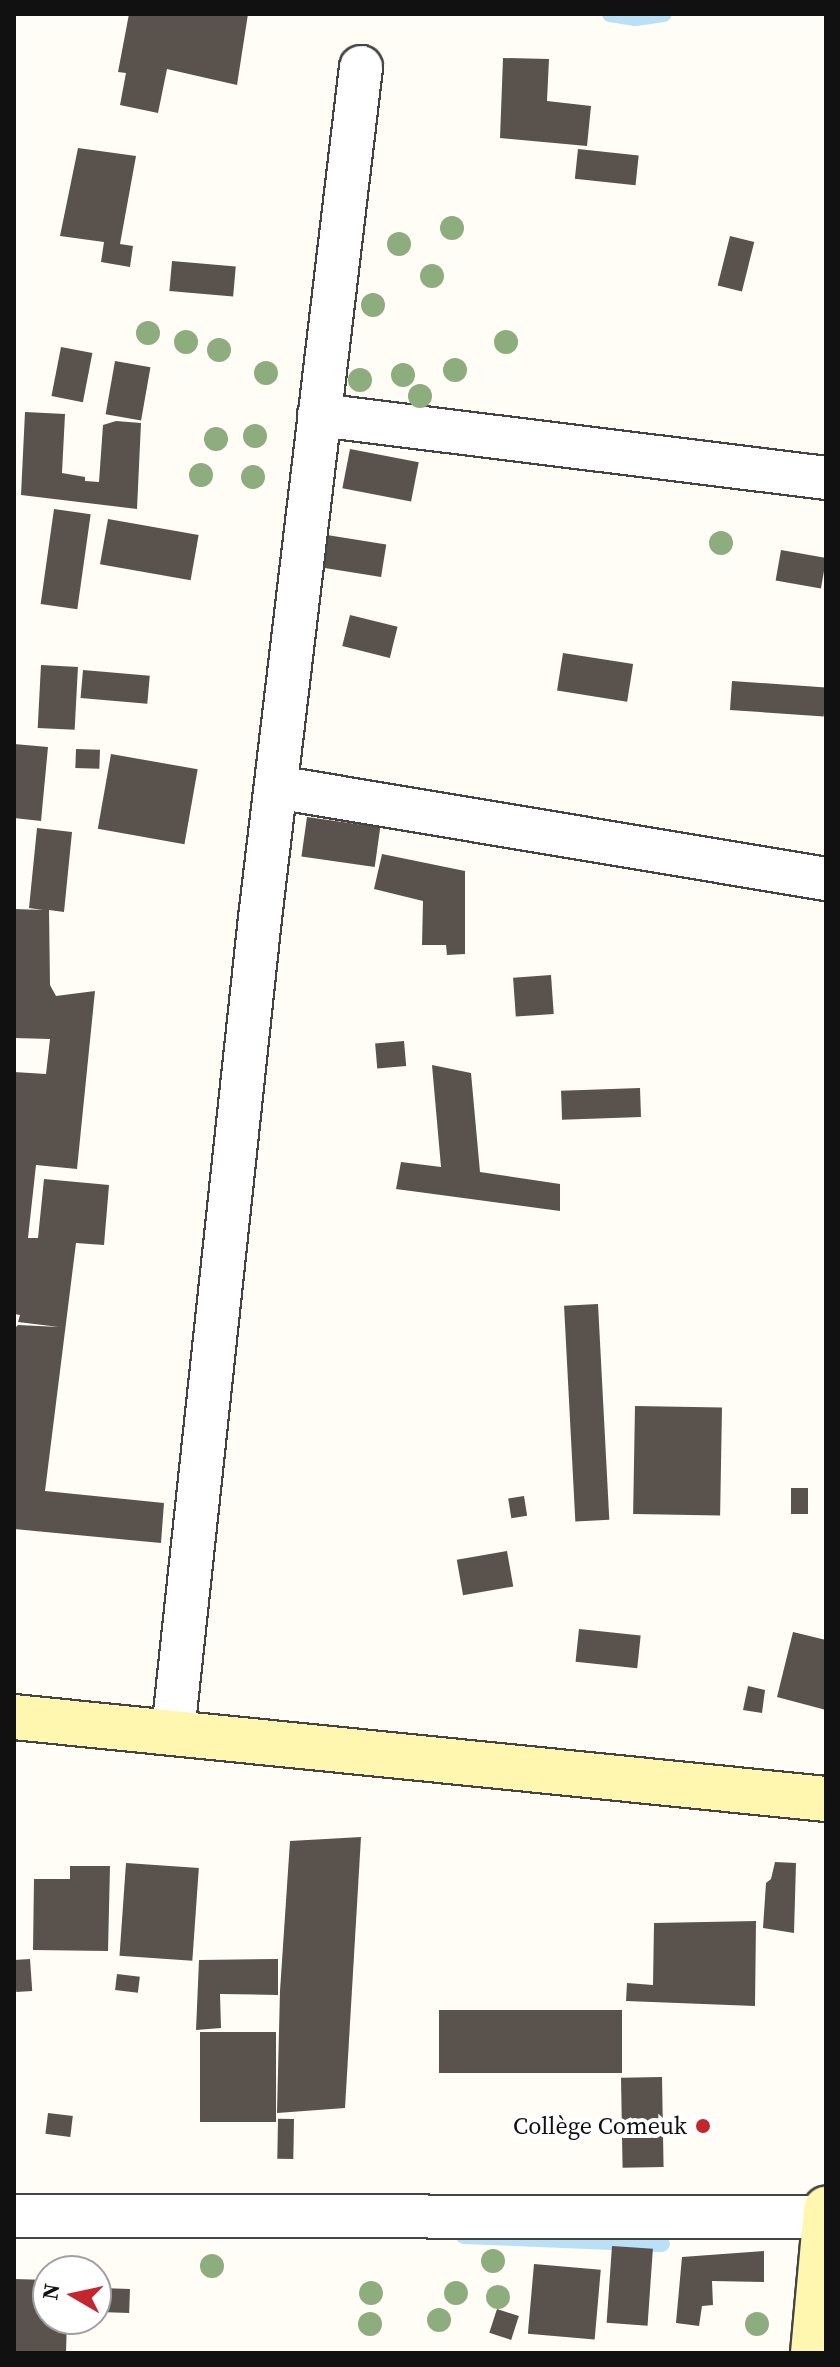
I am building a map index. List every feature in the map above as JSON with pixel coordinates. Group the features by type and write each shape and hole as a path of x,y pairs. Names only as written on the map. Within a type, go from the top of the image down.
{"main road":[{"path":"14,1717 826,1799"},
{"path":"813,2353 826,2209"}],"street":[{"path":"173,1732 276,787 361,67"},
{"path":"319,415 826,478"},
{"path":"276,787 826,879"},
{"path":"14,2216 826,2217"}],"building":[{"path":"129,14 248,14 237,85 167,69 158,113 120,105 126,73 118,72"},
{"path":"503,58 549,59 547,101 591,106 587,146 500,138"},
{"path":"78,148 136,156 120,244 133,246 130,267 101,262 104,242 60,236"},
{"path":"578,149 639,155 636,185 575,179"},
{"path":"730,236 754,242 742,292 718,285"},
{"path":"172,261 236,267 233,296 169,291"},
{"path":"61,347 92,353 83,402 51,396"},
{"path":"115,361 150,367 141,420 106,414"},
{"path":"25,412 65,414 62,473 85,477 85,481 99,482 103,425 116,421 141,423 137,509 21,495"},
{"path":"350,449 419,462 411,502 342,488"},
{"path":"54,509 91,514 77,609 41,604"},
{"path":"108,519 199,535 191,580 100,564"},
{"path":"327,535 386,544 381,577 322,568"},
{"path":"781,550 826,558 821,589 776,581"},
{"path":"350,615 398,627 390,658 342,646"},
{"path":"563,653 633,664 627,702 557,691"},
{"path":"41,665 78,667 75,730 38,728"},
{"path":"83,670 150,676 147,704 81,698"},
{"path":"732,681 826,688 824,716 730,710"},
{"path":"14,744 48,747 41,821 14,818"},
{"path":"76,749 100,750 99,769 75,768"},
{"path":"111,754 198,769 184,844 98,829"},
{"path":"307,817 380,827 375,867 301,857"},
{"path":"37,828 72,832 64,912 49,910 50,985 56,996 95,991 77,1169 36,1165 28,1238 38,1238 44,1179 109,1185 104,1245 76,1243 45,1491 164,1503 161,1543 14,1529 14,1329 18,1325 59,1327 18,1322 20,1315 14,1314 14,1072 46,1074 50,1039 14,1038 14,909 43,910 29,908"},
{"path":"382,854 465,871 465,954 447,955 446,945 422,945 423,901 374,889"},
{"path":"551,975 554,1014 516,1017 513,978"},
{"path":"404,1041 406,1066 377,1068 375,1044"},
{"path":"432,1065 471,1073 480,1172 560,1184 560,1211 396,1189 401,1162 441,1167"},
{"path":"640,1088 641,1117 562,1120 561,1091"},
{"path":"598,1304 609,1520 575,1521 564,1306"},
{"path":"635,1406 722,1408 720,1516 633,1514"},
{"path":"791,1488 808,1488 808,1514 791,1514"},
{"path":"524,1496 527,1516 511,1518 508,1499"},
{"path":"507,1551 513,1586 463,1595 457,1560"},
{"path":"579,1629 641,1635 637,1668 576,1662"},
{"path":"793,1632 826,1640 826,1710 777,1697"},
{"path":"748,1686 765,1690 762,1713 743,1710"},
{"path":"361,1837 345,2108 277,2113 280,1991 290,1841"},
{"path":"775,1862 796,1863 794,1933 763,1928 766,1883 771,1879"},
{"path":"126,1863 199,1868 192,1961 120,1956"},
{"path":"70,1866 110,1866 108,1951 33,1950 34,1879 70,1879"},
{"path":"756,1921 755,2006 626,2001 627,1983 653,1985 654,1923"},
{"path":"30,1959 32,1991 16,1992 14,1960"},
{"path":"278,1959 278,1995 220,1994 221,2028 196,2030 199,1960"},
{"path":"117,1974 140,1977 138,1993 115,1990"},
{"path":"439,2010 622,2010 622,2073 439,2073"},
{"path":"200,2032 276,2032 276,2122 200,2122"},
{"path":"662,2077 664,2167 623,2168 621,2078"},
{"path":"48,2113 73,2116 70,2137 45,2134"},
{"path":"278,2119 294,2119 293,2159 277,2159"},
{"path":"612,2246 653,2249 648,2326 607,2323"},
{"path":"764,2251 764,2282 712,2281 713,2305 702,2306 699,2326 676,2323 682,2257"},
{"path":"534,2264 601,2270 595,2340 528,2334"},
{"path":"14,2279 32,2280 32,2335 67,2335 66,2353 14,2353"},
{"path":"112,2288 130,2289 129,2313 112,2312"},
{"path":"497,2309 519,2316 511,2340 489,2333"}],"waterway":[{"path":"610,14 635,18 664,14"},
{"path":"464,2236 662,2244"}],"place":[{"name":"Collège Comeuk","path":"703,2126"}]}
